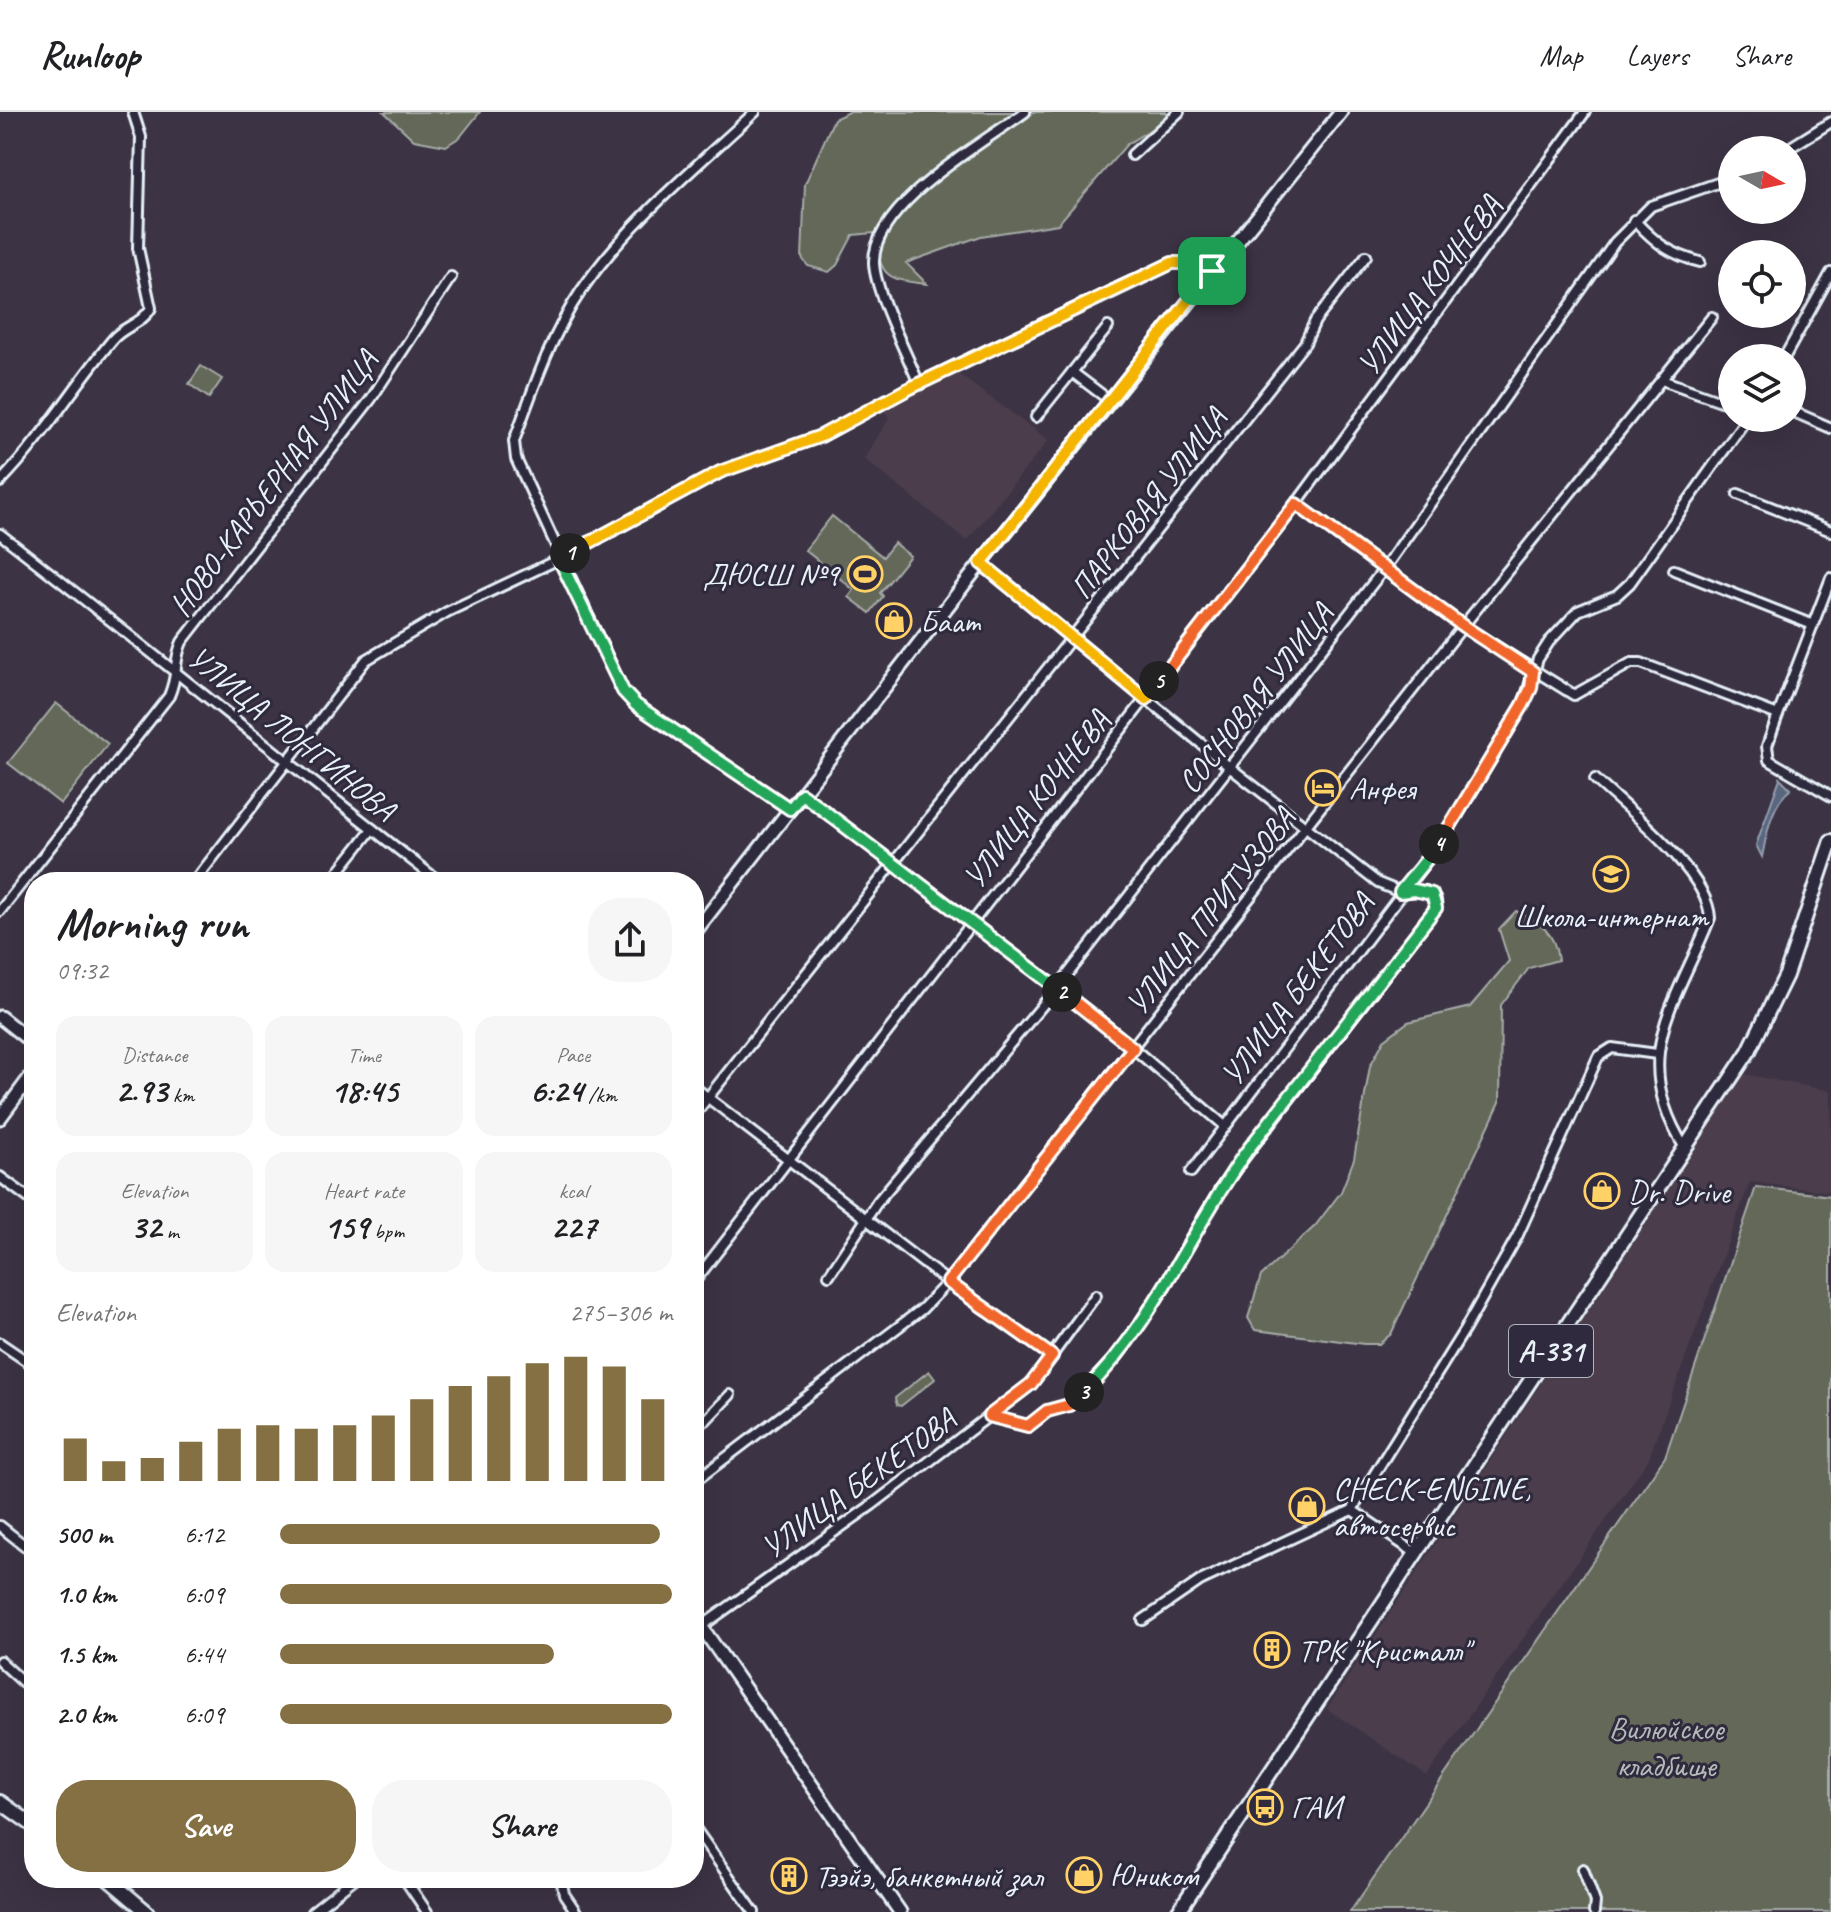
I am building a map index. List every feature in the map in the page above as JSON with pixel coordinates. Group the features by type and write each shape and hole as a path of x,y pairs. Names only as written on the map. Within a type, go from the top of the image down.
{"main road":[{"path":"704,920 1109,400 1341,112"},
{"name":"А-331","path":"1178,1912 1685,1148 1767,1017 1796,950 1831,841"},
{"path":"0,1017 24,1036"},
{"path":"0,1118 24,1086"},
{"path":"704,1635 900,1912"},
{"path":"0,1802 24,1819"},
{"path":"119,1888 147,1912"}],"street":[{"path":"0,482 50,426 116,335 139,322 151,308 138,248 141,137 133,112"},
{"path":"755,112 613,252 581,291 563,323 514,441 516,459 559,559 623,691 636,705 790,809"},
{"path":"919,384 877,276 875,256 881,232 891,215 947,168 1025,112"},
{"path":"1132,155 1179,112"},
{"name":"УЛИЦА КОЧНЕВА","path":"704,1269 1296,504 1585,112"},
{"path":"1806,138 1831,122"},
{"name":"СОСНОВАЯ УЛИЦА","path":"829,1275 866,1218 1057,988 1232,769 1384,569 1634,220 1651,206 1718,183"},
{"path":"1634,220 1657,246 1672,255 1700,262"},
{"name":"ПАРКОВАЯ УЛИЦА","path":"704,1103 1305,343 1315,321 1366,256"},
{"path":"202,872 366,660 447,612 559,559 720,472 821,436 919,384 1172,263 1192,263 1212,271"},
{"path":"1792,344 1831,273"},
{"name":"НОВО-КАРЬЕРНАЯ УЛИЦА","path":"31,872 169,696 179,672 175,657 182,642 371,399 451,277"},
{"name":"УЛИЦА ПРИТУЗОВА","path":"704,1474 922,1309 948,1282 1463,626 1712,317"},
{"path":"1036,417 1108,327"},
{"path":"1072,372 1109,400"},
{"path":"1662,380 1718,400"},
{"path":"1806,417 1831,428"},
{"name":"УЛИЦА БЕКЕТОВА","path":"1191,1172 1443,839 1523,705 1531,688 1533,672 1549,642 1578,611 1617,595 1636,577 1737,432"},
{"path":"1738,494 1831,531"},
{"path":"1296,504 1463,626 1574,695 1631,663 1641,663 1778,715"},
{"name":"УЛИЦА ЛОНГИНОВА","path":"0,534 179,672 286,763 427,872"},
{"path":"981,563 1232,769 1378,883 1400,892 1414,890 1432,894 1436,908 1221,1188 1159,1295 1118,1355 1069,1405 1047,1411 1034,1424 1020,1426 989,1416"},
{"path":"1674,570 1813,625"},
{"path":"1831,578 1767,746 1769,760 1831,796"},
{"path":"1595,779 1659,841 1703,890 1709,903 1710,918 1663,1023 1657,1054 1666,1119 1685,1148"},
{"path":"802,794 1057,988 1225,1126"},
{"path":"338,872 372,829"},
{"name":"НОВО-КАРЬЕРНАЯ УЛИЦА","path":"0,911 24,880"},
{"path":"1143,1620 1200,1581 1352,1510 1465,1329 1517,1237 1598,1057 1612,1048 1657,1054"},
{"path":"704,1095 948,1282 1052,1356"},
{"path":"0,1177 24,1195"},
{"name":"УЛИЦА БЕКЕТОВА","path":"704,1623 1031,1384 1096,1295"},
{"path":"0,1343 24,1359"},
{"path":"704,1421 730,1395"},
{"path":"1352,1510 1417,1554"},
{"path":"0,1526 24,1545"},
{"path":"0,1661 24,1683"},
{"path":"704,1841 754,1912"},
{"path":"1583,1869 1595,1902 1594,1912"},
{"path":"312,1912 342,1888"},
{"path":"411,1888 427,1912"},
{"path":"563,1888 576,1912"}],"shaded area":[{"path":"954,371 1049,440 967,541 864,459 889,418 883,409"},
{"path":"1744,1074 1831,1091 1831,1192 1750,1182 1648,1460 1427,1776 1327,1709"}],"green space":[{"path":"384,112 480,112 460,137 446,146 414,140"},
{"path":"849,112 1166,112 1166,120 1127,144 1058,224 981,236 906,263 927,284 901,280 887,273 879,258 874,233 853,235 837,265 829,272 808,266 802,258 805,184 834,119"},
{"path":"201,366 222,379 209,398 189,384"},
{"name":"ДЮСШ №9","path":"832,516 883,557 894,543 910,556 880,593 883,596 870,613 849,597 854,590 805,550"},
{"path":"56,703 108,744 61,804 8,763"},
{"path":"1516,911 1533,920 1550,935 1558,960 1529,968 1501,1005 1500,1102 1391,1334 1379,1344 1364,1344 1255,1330 1248,1318 1261,1276 1315,1226 1341,1192 1354,1159 1370,1066 1384,1040 1408,1022 1470,1007 1509,961 1499,929"},
{"name":"Вилюйское кладбище","path":"1756,1187 1831,1196 1831,1912 1350,1912 1665,1457"},
{"path":"929,1371 935,1379 901,1406 897,1405 895,1398"}],"water":[{"path":"1780,778 1791,789 1774,811 1762,857 1756,845"}],"place":[{"name":"ДЮСШ №9","path":"865,574"},
{"name":"Баат","path":"894,621"},
{"name":"Анфея","path":"1323,788"},
{"name":"Школа-интернат","path":"1611,874"},
{"name":"Dr. Drive","path":"1602,1191"},
{"name":"CHECK-ENGINE, автосервис","path":"1307,1506"},
{"name":"ТРК \"Кристалл\"","path":"1272,1650"},
{"name":"ГАИ","path":"1265,1807"},
{"name":"Юником","path":"1084,1875"},
{"name":"Тээйэ, банкетный зал","path":"789,1876"}],"route":[{"path":"1172,263 1192,263 1212,271 981,563 1146,699 1296,504 1463,626 1533,672 1531,688 1443,839 1400,892 1414,890 1432,894 1436,908 1246,1152 1221,1188 1159,1295 1118,1355 1069,1405 1047,1411 1034,1424 1020,1426 989,1416 1031,1384 1052,1356 948,1282 1133,1048 802,794 790,809 636,705 623,691 609,665 559,559 720,472 821,436 906,390 1172,263"}]}
